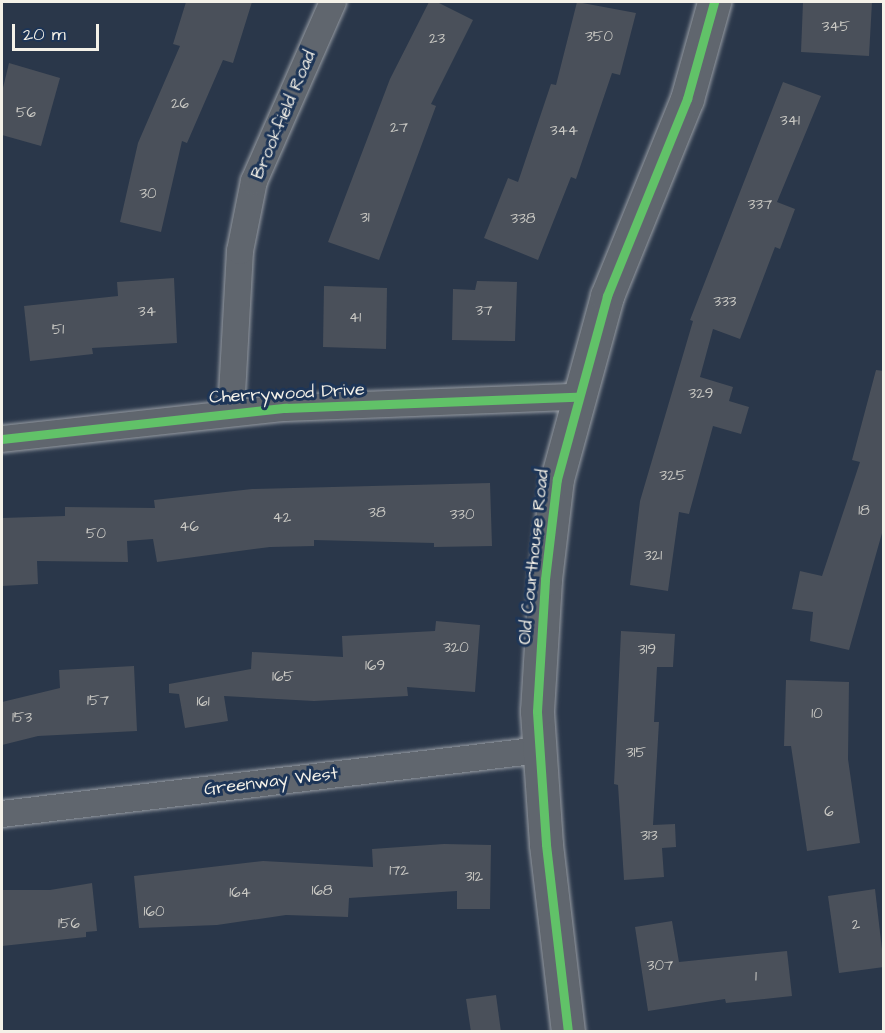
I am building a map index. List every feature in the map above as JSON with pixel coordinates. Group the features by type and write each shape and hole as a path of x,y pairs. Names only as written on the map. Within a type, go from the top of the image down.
{"street":[{"name":"Brookfield Road","path":"231,412 240,251 254,181 333,2"},
{"name":"Old Courthouse Road","path":"568,1032 546,844 537,711 545,579 557,479 576,397 607,296 687,99 714,2"},
{"name":"Cherrywood Drive","path":"2,439 231,412 576,397"},
{"name":"Greenway West","path":"2,814 541,750"}],"building":[{"path":"186,2 252,2 233,63 223,60 187,143 182,141 161,232 120,222 138,143 180,46 173,44"},
{"path":"429,2 437,2 473,20 431,104 436,106 379,260 328,242 390,79"},
{"path":"577,2 636,13 620,75 612,73 576,179 571,177 538,260 484,238 508,178 518,182 551,84 556,85"},
{"path":"803,2 872,2 869,56 801,52"},
{"path":"9,63 60,78 41,146 2,135 2,92"},
{"path":"783,82 821,96 777,202 795,209 780,249 775,247 740,339 713,329 700,377 733,387 729,401 749,407 741,434 713,426 689,514 679,512 668,591 630,585 640,501 693,321 690,320"},
{"path":"174,278 177,343 92,348 93,354 30,361 24,306 118,296 117,282"},
{"path":"477,281 517,282 515,341 452,340 453,289 475,290"},
{"path":"324,286 387,288 386,349 323,347"},
{"path":"876,370 884,371 884,526 849,650 810,641 813,612 792,609 800,571 822,576 860,462 852,460"},
{"path":"490,483 492,546 434,547 434,543 314,540 314,546 270,547 157,562 153,539 127,541 128,562 37,561 38,584 2,586 2,518 65,516 65,507 155,508 154,500 252,489"},
{"path":"436,621 480,625 475,692 407,687 408,696 314,701 224,696 228,721 185,728 179,694 169,693 169,684 251,669 252,652 343,657 342,636 435,631"},
{"path":"621,631 675,634 673,667 657,667 654,722 659,722 653,825 675,824 676,847 662,848 664,877 624,880 618,785 614,784"},
{"path":"134,666 137,731 38,736 2,745 2,702 60,688 59,670"},
{"path":"786,680 849,682 848,759 860,843 807,851 791,746 784,746"},
{"path":"444,844 491,845 490,909 457,909 457,891 349,898 348,917 286,915 217,925 139,928 134,876 263,861 373,867 372,849"},
{"path":"92,883 97,931 86,932 86,937 2,946 2,890 50,890"},
{"path":"875,889 884,967 839,973 828,896"},
{"path":"672,921 679,962 787,951 792,996 726,1003 725,999 648,1011 635,927"},
{"path":"496,995 501,1032 471,1032 466,999"}],"cycle path":[{"path":"568,1032 546,844 537,711 545,579 557,479 607,296 687,99 714,2"},
{"path":"2,439 285,408 576,397"}]}
